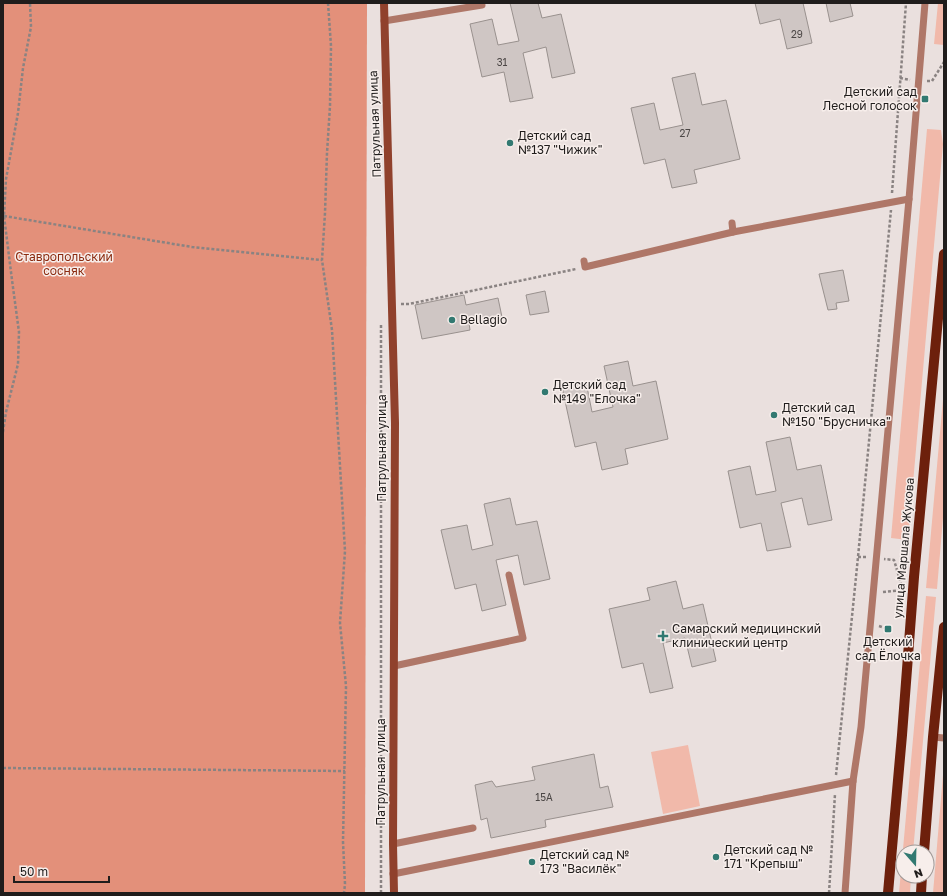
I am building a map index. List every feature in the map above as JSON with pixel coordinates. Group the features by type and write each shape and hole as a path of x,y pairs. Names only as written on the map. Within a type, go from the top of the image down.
{"main road":[{"name":"улица Маршала Жукова","path":"888,893 914,577 944,254"},
{"path":"925,844 944,627"}],"street":[{"name":"Патрульная улица","path":"384,3 395,423 394,893"}],"lane":[{"path":"845,893 853,781 861,728 909,199 925,3"},
{"path":"384,21 482,5"},
{"path":"585,264 733,232 909,199"},
{"path":"732,223 733,232"},
{"path":"394,666 523,638 509,575"},
{"path":"933,737 944,738"},
{"path":"393,874 853,781"},
{"path":"393,844 473,828"}],"path":[{"path":"3,432 6,412 18,364 19,332 4,216 6,179 18,113 23,68 31,27 30,3"},
{"path":"328,3 331,46 330,106 322,260 332,330 345,551 340,623 346,686 343,842 344,893"},
{"path":"829,893 835,784 891,202 906,3"},
{"path":"4,216 192,247 322,260"},
{"path":"392,305 409,304 585,264"},
{"path":"381,323 381,893"},
{"path":"3,768 345,771"}],"shaded area":[{"path":"938,3 944,3 944,45 934,44"},
{"path":"927,129 941,130 943,144 908,540 891,538"},
{"path":"944,388 944,506 937,589 926,588"},
{"path":"926,596 936,597 914,844 903,844"},
{"path":"688,745 700,806 663,814 651,752"},
{"path":"944,763 944,893 933,893 934,884 935,884"},
{"path":"900,884 911,884 910,893 899,893"}],"green space":[{"name":"Ставропольский сосняк","path":"3,3 367,3 365,893 3,893"}],"building":[{"path":"510,3 538,3 542,18 561,14 575,73 552,78 546,47 523,53 533,98 510,102 504,72 482,77 470,24 492,19 498,45 519,41"},
{"path":"755,3 803,3 812,43 787,49 780,19 760,24"},
{"path":"826,3 850,3 853,16 830,22"},
{"path":"695,73 702,105 726,100 740,159 694,170 697,183 672,188 665,159 644,164 631,108 654,103 660,130 683,125 672,78"},
{"path":"843,270 849,301 836,303 837,309 828,310 819,274"},
{"path":"545,291 549,312 530,315 526,295"},
{"name":"Bellagio","path":"464,295 466,305 498,298 502,317 469,323 470,330 422,339 415,305"},
{"path":"628,361 633,386 656,381 668,439 625,449 628,464 602,470 596,442 575,447 562,387 586,382 592,412 613,407 604,366"},
{"path":"790,437 797,470 821,465 832,520 808,525 802,498 781,503 791,547 767,551 761,523 740,528 728,471 750,466 756,495 776,491 766,442"},
{"path":"510,498 516,525 537,521 550,579 524,585 518,555 496,560 506,605 482,611 476,584 455,589 441,530 467,525 472,550 493,545 484,504"},
{"name":"Самарский медицинский клинический центр","path":"676,581 683,609 703,604 716,661 692,667 685,638 663,643 673,688 650,693 643,663 622,668 609,609 650,600 647,588"},
{"path":"594,754 600,788 608,786 613,807 545,820 546,827 491,838 487,818 481,820 475,785 492,781 496,787 535,780 532,767"}],"place":[{"name":"Детский сад Лесной голосок","path":"925,99"},
{"name":"Детский сад №137 \"Чижик\"","path":"510,143"},
{"name":"Bellagio","path":"452,320"},
{"name":"Детский сад №149 \"Елочка\"","path":"545,392"},
{"name":"Детский сад №150 \"Брусничка\"","path":"774,415"},
{"name":"Детский сад Ёлочка","path":"888,629"},
{"name":"Самарский медицинский клинический центр","path":"663,636"},
{"name":"Детский сад № 171 \"Крепыш\"","path":"716,857"},
{"name":"Детский сад № 173 \"Василёк\"","path":"532,862"}]}
